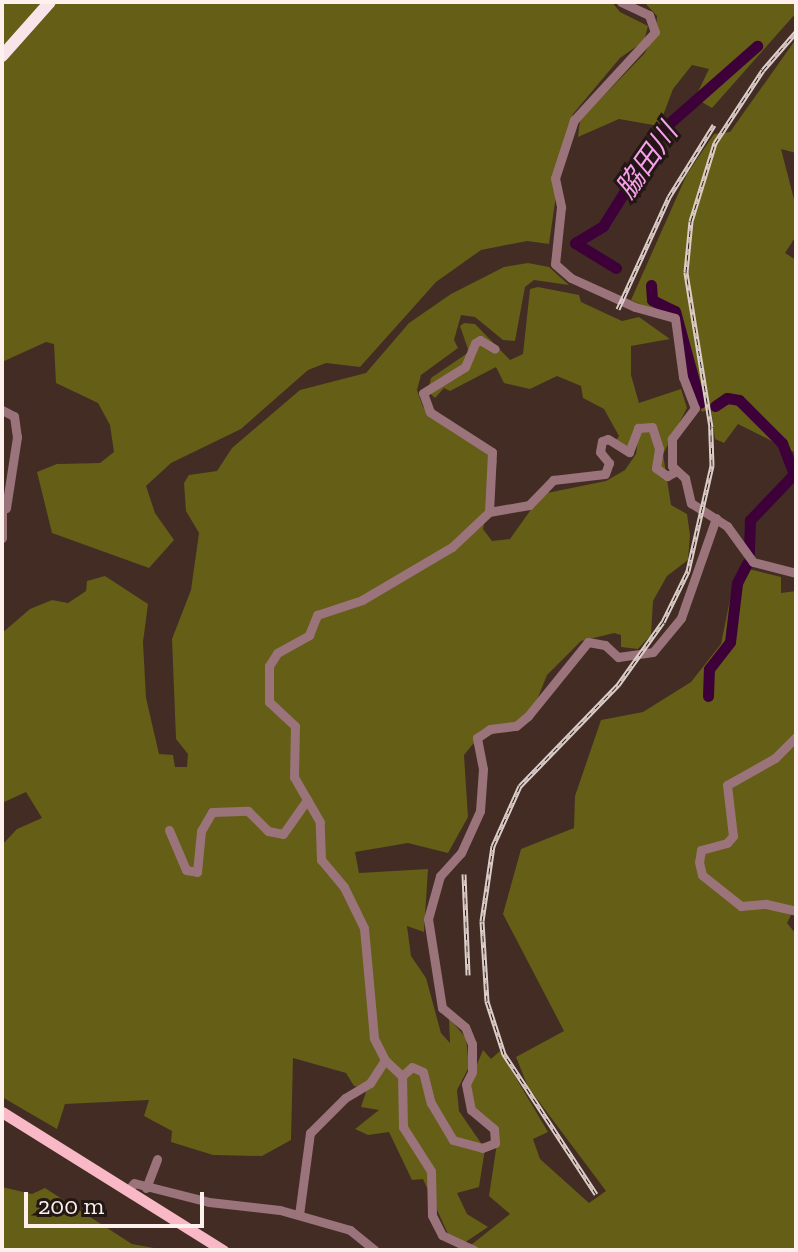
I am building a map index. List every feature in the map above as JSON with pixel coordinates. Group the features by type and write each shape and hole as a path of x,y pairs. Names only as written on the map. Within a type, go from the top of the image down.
{"highway":[{"path":"2,56 50,2"}],"main road":[{"path":"2,1112 223,1250"}],"street":[{"path":"621,2 649,15 655,32 574,120 555,178 561,207 554,258 571,278 675,318 679,363 695,408 672,439 670,457 677,471 685,478 691,503 716,518 753,562 796,573"},
{"path":"489,512 487,491 494,456 430,412 423,393 465,367 475,343 480,340 495,349"},
{"path":"2,410 14,416 17,437 4,508 2,538"},
{"path":"474,1250 455,1246 436,1225 431,1171 403,1127 402,1076 385,1060 374,1038 364,928 344,887 321,860 320,822 294,777 295,726 269,702 273,658 303,640 317,615 362,600 452,547 489,512 529,505 559,477 605,474 609,463 600,452 602,441 608,439 629,452 642,425 656,433 659,472 667,476 677,471"},
{"path":"402,1076 412,1067 423,1072 431,1103 453,1140 482,1148 495,1143 497,1135 471,1110 467,1098 472,1044 465,1027 442,1008 428,919 440,876 461,853 480,811 483,769 477,738 490,729 516,726 528,716 588,642 605,645 618,657 653,652 681,618 716,518"},
{"path":"796,737 775,758 727,785 733,836 727,843 701,850 699,862 702,875 741,906 766,904 796,911"},
{"path":"169,830 186,870 197,872 201,831 212,812 248,811 268,831 283,834 307,800"},
{"path":"299,1215 310,1133 345,1098 370,1083 385,1060"},
{"path":"146,1188 157,1159"},
{"path":"128,1190 134,1183 146,1188 299,1215 350,1230 375,1250"}],"shaded area":[{"path":"2,2 612,2 620,12 648,26 644,41 620,58 573,114 564,140 549,244 527,241 481,250 436,282 360,367 326,363 308,370 241,429 171,463 146,486 155,513 174,540 149,568 52,533 37,472 57,464 100,463 114,452 110,425 98,403 56,383 54,344 46,342 2,362"},
{"path":"644,2 796,2 796,13 712,108 695,98 709,69 692,65 673,89 659,126 619,119 578,137 580,120 644,54 656,33 657,16"},
{"path":"796,39 796,153 781,149 796,207 796,236 785,253 796,260 796,453 738,424 724,443 715,439 711,408 702,412 688,381 676,320 631,300 687,174 714,134 730,132"},
{"path":"528,263 549,267 569,285 534,280 525,287 515,341 503,340 475,317 461,315 454,340 458,348 421,375 417,390 423,407 497,461 483,529 492,541 510,539 542,494 606,481 625,470 636,454 638,440 631,451 613,445 619,436 604,409 583,398 581,386 557,376 530,389 504,383 496,367 450,391 444,388 435,398 428,391 431,378 469,352 460,326 464,323 475,324 510,360 523,354 530,289 538,287 579,295 581,302 622,321 639,317 670,339 631,346 631,375 639,403 681,389 687,408 663,454 671,505 687,514 690,535 688,560 667,576 653,601 651,635 638,649 621,647 621,635 614,633 581,641 547,675 531,715 473,744 464,755 468,817 448,853 408,843 355,852 359,873 428,869 424,932 407,926 411,956 426,978 441,1033 450,1043 449,1018 466,1038 469,1067 457,1090 459,1111 485,1149 479,1187 457,1193 467,1214 488,1227 464,1243 448,1234 423,1179 412,1180 389,1132 368,1135 355,1129 379,1110 361,1107 367,1089 354,1086 346,1073 293,1058 291,1140 262,1156 213,1155 171,1142 172,1131 144,1116 149,1100 65,1104 57,1129 2,1097 2,845 17,829 42,818 26,792 2,803 2,633 30,609 52,600 68,603 86,591 87,581 105,576 148,604 143,642 146,698 159,754 173,755 175,767 187,767 188,754 176,739 172,639 191,590 199,533 186,511 184,483 189,475 217,471 232,448 300,390 366,373 409,323 451,294 504,267"},
{"path":"749,569 781,577 781,593 796,591 796,905 787,923 796,934 796,1250 477,1250 471,1245 510,1214 489,1196 498,1136 476,1114 467,1088 483,1050 491,1059 500,1051 548,1132 533,1139 540,1159 589,1203 606,1191 528,1087 516,1057 564,1031 503,914 521,849 574,828 575,796 601,720 643,712 691,682 721,644 734,580"},
{"path":"2,1187 32,1194 45,1188 132,1244 165,1250 2,1250"}],"waterway":[{"name":"脇田川","path":"616,268 575,243 603,226 665,127 757,46"},
{"name":"脇田川","path":"651,285 652,300 675,311 700,403"},
{"name":"脇田川","path":"715,406 727,398 739,400 782,443 794,474 750,520 749,554"},
{"name":"脇田川","path":"708,696 709,669 730,642 737,583 747,563"}],"railway":[{"path":"596,1194 504,1054 487,1001 482,921 493,846 520,786 618,685 663,622 688,571 712,465 711,427 686,272 691,221 715,143 763,70 796,32"},
{"path":"618,309 669,197 714,125"},
{"path":"464,874 468,975"}]}
